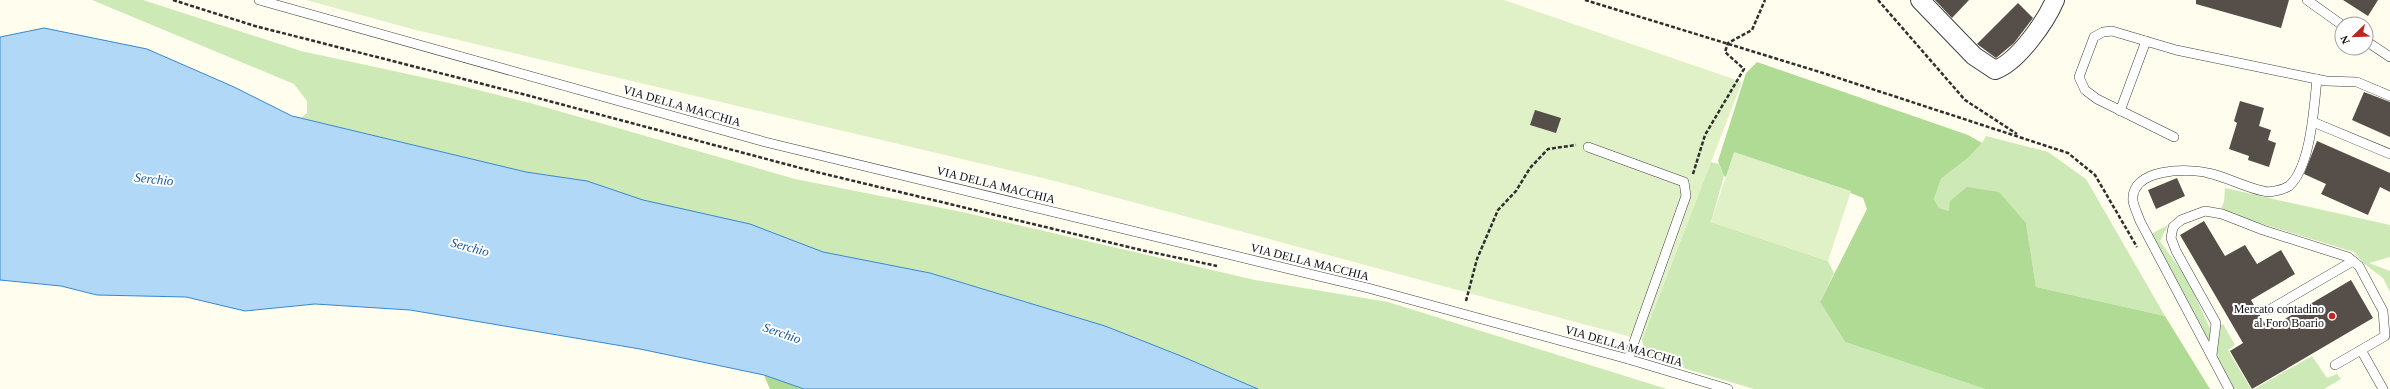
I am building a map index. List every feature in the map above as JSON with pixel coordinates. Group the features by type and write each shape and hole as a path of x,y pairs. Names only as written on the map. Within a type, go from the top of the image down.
{"street":[{"path":"1920,0 1974,56 1995,70 2001,68 2021,51 2051,11 2055,0"}],"lane":[{"name":"VIA DELLA MACCHIA","path":"259,0 765,142 1368,288 1628,358 1728,389"},
{"path":"2307,0 2334,19"},
{"path":"2174,137 2097,99 2085,90 2079,77 2094,37 2103,32 2112,32 2176,50 2317,79 2357,82 2390,96"},
{"path":"2120,111 2146,41"},
{"path":"2374,46 2390,57"},
{"path":"2229,389 2140,221 2133,200 2137,185 2151,176 2184,170 2208,172 2264,192 2280,190 2288,186 2296,177 2311,136 2317,79"},
{"path":"2312,122 2390,154"},
{"path":"1588,147 1675,177 1684,182 1686,196 1628,358"},
{"path":"2212,355 2216,323 2176,251 2171,238 2174,227 2180,220 2205,211 2222,214 2263,230 2348,257 2359,266 2383,311 2385,336 2335,365"},
{"path":"2269,310 2353,261"},
{"path":"2361,350 2383,389"}],"path":[{"path":"173,0 255,26 530,96 804,169 1141,250"},
{"path":"1585,0 1728,44 2068,153 2095,175 2140,251"},
{"path":"1686,196 1705,135 1744,69 1725,52 1728,44 1752,30 1765,0"},
{"path":"1878,0 1965,100 2021,137"},
{"path":"1468,293 1477,259 1498,210 1516,191 1530,168 1548,149 1573,145 1588,147"}],"green space":[{"path":"92,0 143,0 301,51 454,84 534,104 795,179 962,212 1255,280 1388,302 1667,389 1258,389 1105,326 930,273 823,252 643,200 587,181 526,172 301,118 307,113 307,101 294,84"},
{"path":"306,0 1504,0 1742,82 1642,340 1051,180 412,29"},
{"path":"1757,62 1968,135 1982,143 1969,157 1941,179 1934,199 1939,208 1949,211 1950,201 1967,187 1999,192 2026,223 2036,287 2165,316 2210,389 1985,389 1845,342 1820,302 1867,209 1863,198 1848,192 1752,186 1724,176 1718,161 1746,73"},
{"path":"1986,136 2048,152 2086,179 2165,316 2036,287 2026,223 1949,211 1939,208 1934,199 1941,179 1969,157 1982,143"},
{"path":"1734,152 1851,191 1828,261 1711,222"},
{"path":"1711,162 1719,164 1724,176 1711,222 1828,261 1834,273 1820,302 1845,342 1985,389 1754,389 1646,357 1642,340"},
{"path":"2225,188 2390,225 2390,257 2369,263 2390,271 2390,292 2383,278 2363,263 2354,252 2220,211 2224,202"},
{"path":"2168,225 2160,241 2188,280 2211,331 2223,324 2235,345 2228,350 2251,389 2234,389 2151,234"},
{"path":"2312,356 2327,378 2337,374 2341,379 2324,389 2254,389"},
{"path":"764,375 804,389 770,389"}],"water":[{"name":"Serchio","path":"44,28 147,49 234,87 292,116 526,172 587,181 643,200 750,224 823,252 930,273 1105,326 1258,389 804,389 764,375 640,349 410,310 315,304 245,311 186,297 97,295 61,286 0,280 0,37"}],"building":[{"path":"1935,0 1969,0 1952,18"},
{"path":"2196,0 2289,0 2281,28 2196,4"},
{"path":"2343,0 2378,0 2368,16"},
{"path":"2018,3 2033,18 2014,43 1996,58 1977,44"},
{"path":"2364,92 2390,102 2390,137 2352,120"},
{"path":"2240,101 2264,108 2259,126 2271,130 2268,140 2276,143 2269,167 2248,160 2249,156 2229,149 2237,123 2234,121"},
{"path":"1535,110 1561,118 1556,133 1530,125"},
{"path":"2317,141 2390,173 2390,192 2380,187 2368,215 2321,194 2326,184 2304,174"},
{"path":"2177,178 2185,196 2156,209 2148,190"},
{"path":"2204,221 2225,256 2245,245 2257,264 2281,250 2295,274 2251,300 2268,329 2351,280 2373,318 2252,389 2230,351 2243,343 2180,235"}],"place":[{"name":"Mercato contadino al Foro Boario","path":"2332,316"}]}
